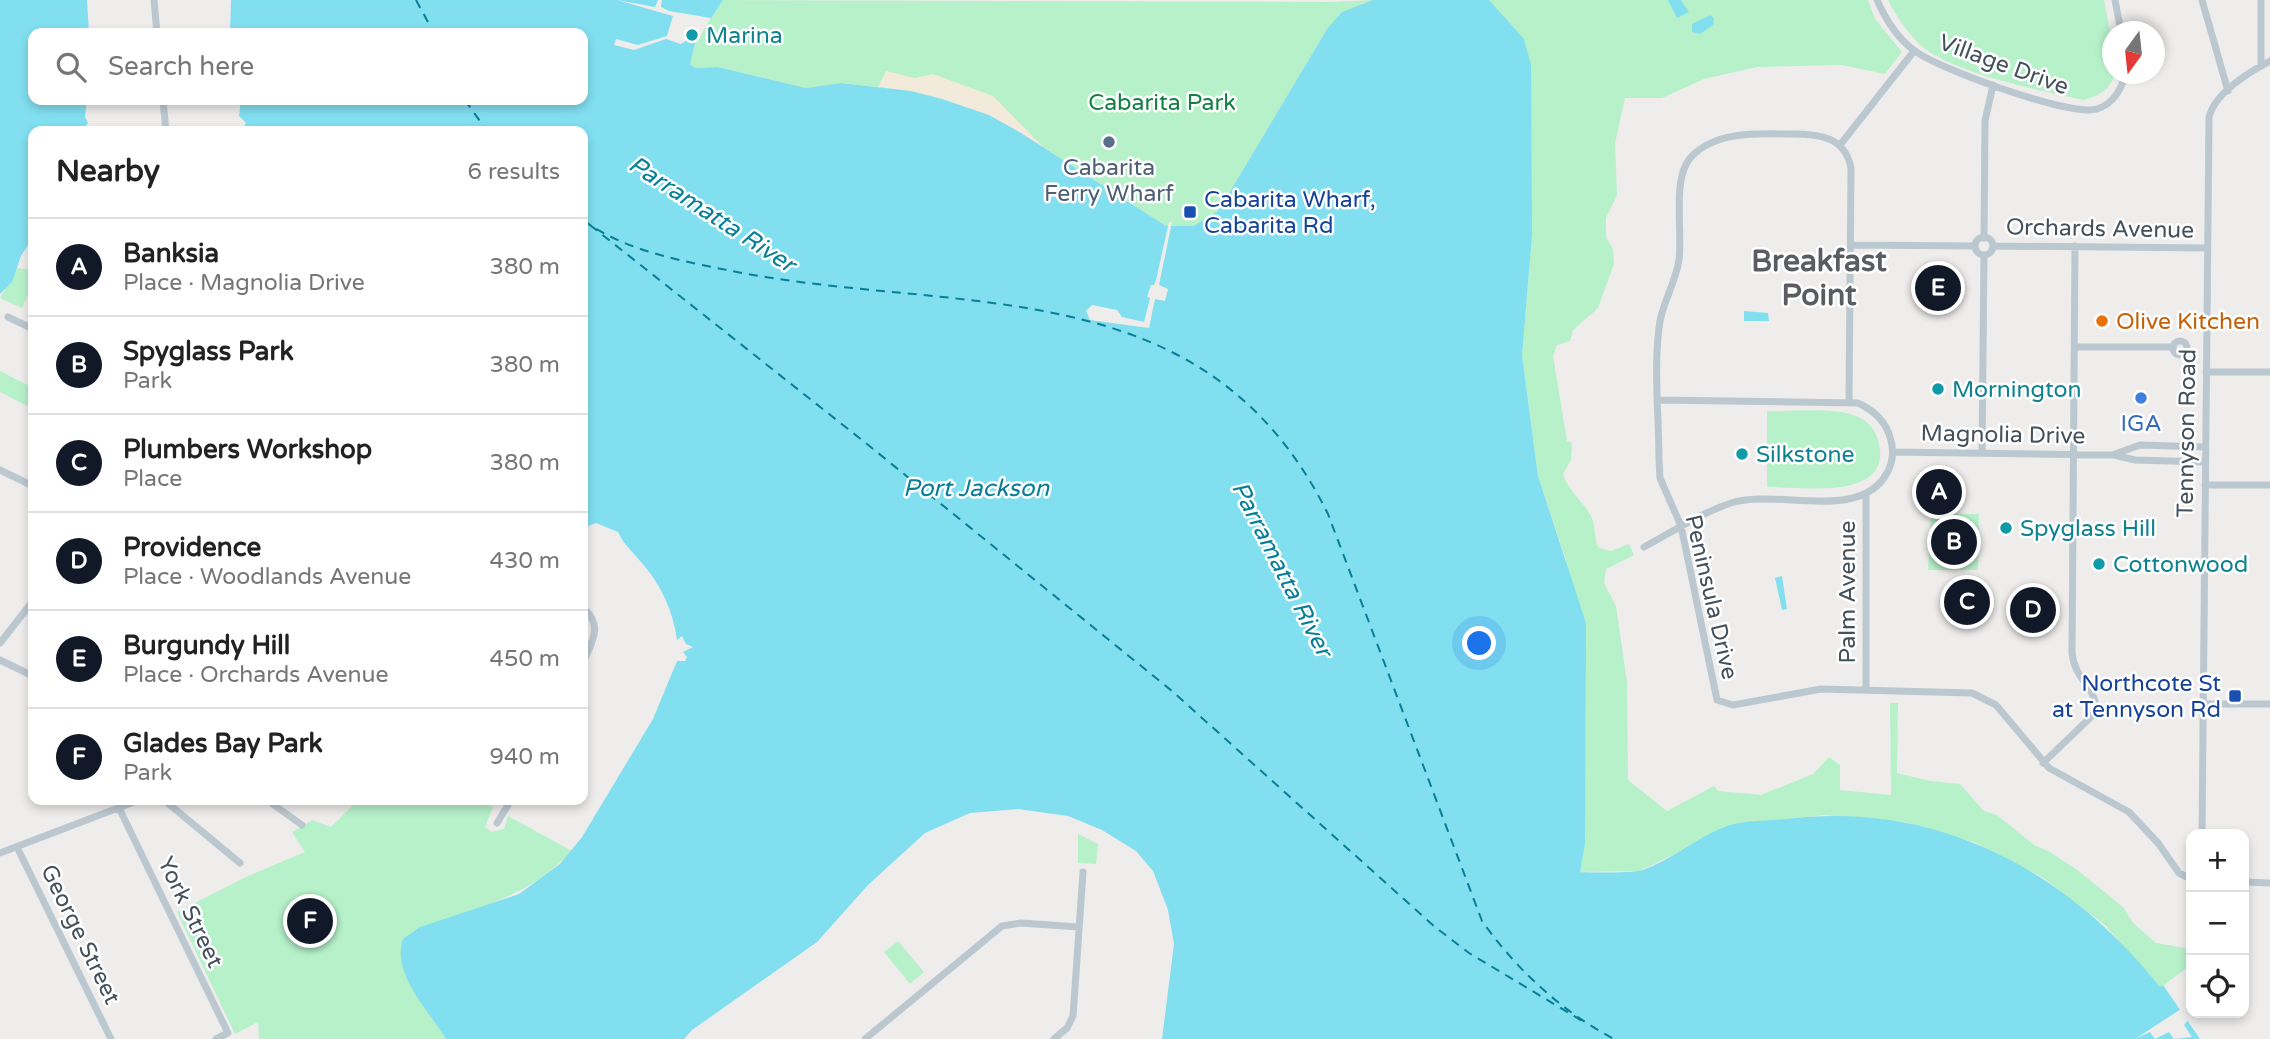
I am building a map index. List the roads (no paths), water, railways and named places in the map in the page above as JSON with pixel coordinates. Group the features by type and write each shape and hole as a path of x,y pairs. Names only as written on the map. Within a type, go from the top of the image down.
{"street":[{"path":"154,0 157,28"},
{"name":"Village Drive","path":"1877,0 1885,16 1914,51 1993,85 2071,109 2088,111 2110,102 2120,84"},
{"path":"2115,0 2119,21"},
{"path":"2202,0 2228,91"},
{"path":"2261,0 2261,66"},
{"path":"1849,401 1851,168 1840,145 1914,51"},
{"name":"Tennyson Road","path":"2202,829 2209,117 2213,107 2228,91 2270,61"},
{"path":"1982,453 1984,255 1976,246 1984,237 1985,121 1993,85"},
{"path":"163,105 166,126"},
{"name":"Peninsula Drive","path":"1840,145 1820,135 1738,135 1697,152 1685,164 1681,183 1679,259 1660,323 1660,478 1681,526 1717,700 1733,705 1808,690 1972,693 1996,705 2043,763 2129,812 2158,843 2179,873 2186,876"},
{"path":"1984,237 1993,246 1992,251 1984,255"},
{"name":"Orchards Avenue","path":"1851,245 1976,246"},
{"name":"Orchards Avenue","path":"1993,246 2207,248"},
{"path":"2043,763 2092,716 2096,707 2095,698 2074,668 2075,246"},
{"path":"8,317 28,327"},
{"path":"2074,347 2173,347"},
{"path":"2206,372 2270,372"},
{"path":"1644,547 1681,526 1742,501 1845,500 1866,495 1887,473 1892,452 1890,435 1880,418 1866,407 1849,401 1659,400"},
{"name":"Magnolia Drive","path":"2114,455 2140,445 2205,447"},
{"name":"Magnolia Drive","path":"1892,452 2114,455 2135,460 2205,462"},
{"path":"0,470 28,484"},
{"path":"2205,485 2270,485"},
{"name":"Palm Avenue","path":"1866,495 1866,689"},
{"path":"0,643 28,607"},
{"path":"588,612 592,616 596,630 588,650"},
{"path":"0,660 28,674"},
{"path":"2203,704 2270,704"},
{"path":"0,853 126,805"},
{"path":"170,805 240,863"},
{"path":"274,805 302,825"},
{"path":"497,824 508,805"},
{"name":"York Street","path":"118,808 228,1033 216,1039"},
{"name":"George Street","path":"16,847 111,1039"},
{"path":"1054,1039 1068,1028 1073,1016 1083,872"},
{"path":"2249,883 2270,883"},
{"path":"865,1039 1002,926 1021,923 1079,927"}],"water":[{"path":"0,0 87,0 89,28 28,28 28,105 86,105 85,117 88,123 86,126 28,126 28,245 12,282 0,294"},
{"name":"Port Jackson","path":"231,0 723,0 695,43 690,64 695,68 718,67 806,88 841,83 911,91 942,99 989,115 1021,133 1166,226 1194,226 1219,210 1327,29 1342,12 1373,0 1489,0 1524,39 1531,65 1532,235 1522,355 1538,476 1586,623 1585,844 1580,872 1643,870 1722,828 1753,821 1842,816 1895,821 1946,833 1995,852 2041,878 2084,909 2124,946 2160,987 2163,985 2200,1039 1162,1039 1174,944 1168,910 1153,871 1136,851 1102,830 1068,816 1018,809 970,813 925,833 868,885 817,942 692,1030 684,1039 446,1039 407,978 402,965 403,939 420,927 519,894 560,864 582,837 653,719 677,661 685,661 687,657 683,652 693,647 686,644 682,636 677,640 669,608 660,589 618,532 596,523 588,526 588,126 244,126 246,123 239,116 240,105 588,105 588,28 230,28"},
{"path":"1668,0 1681,0 1689,12 1677,18"},
{"path":"1710,15 1714,18 1713,25 1700,34 1692,32 1692,24"},
{"path":"1744,311 1768,313 1769,321 1744,321"},
{"path":"1782,576 1787,609 1782,610 1775,578"}],"place":[{"name":"Marina","path":"692,35"},
{"name":"Cabarita Ferry Wharf","path":"1109,142"},
{"name":"Cabarita Wharf, Cabarita Rd","path":"1190,212"},
{"name":"Burgundy Hill","path":"1938,288"},
{"name":"Olive Kitchen","path":"2102,321"},
{"name":"Mornington","path":"1938,389"},
{"name":"IGA","path":"2141,398"},
{"name":"Silkstone","path":"1742,454"},
{"name":"Banksia","path":"1939,492"},
{"name":"Spyglass Hill","path":"2006,528"},
{"name":"Spyglass Park","path":"1954,542"},
{"name":"Cottonwood","path":"2099,564"},
{"name":"Plumbers Workshop","path":"1967,602"},
{"name":"Providence","path":"2033,610"},
{"name":"Northcote St at Tennyson Rd","path":"2235,696"},
{"name":"Glades Bay Park","path":"310,921"}],"district":[{"name":"Breakfast Point","path":"1819,278"}],"park label":[{"name":"Cabarita Park","path":"1162,102"}],"water label":[{"name":"Parramatta River","path":"712,214"},
{"name":"Parramatta River","path":"1282,569"}]}
